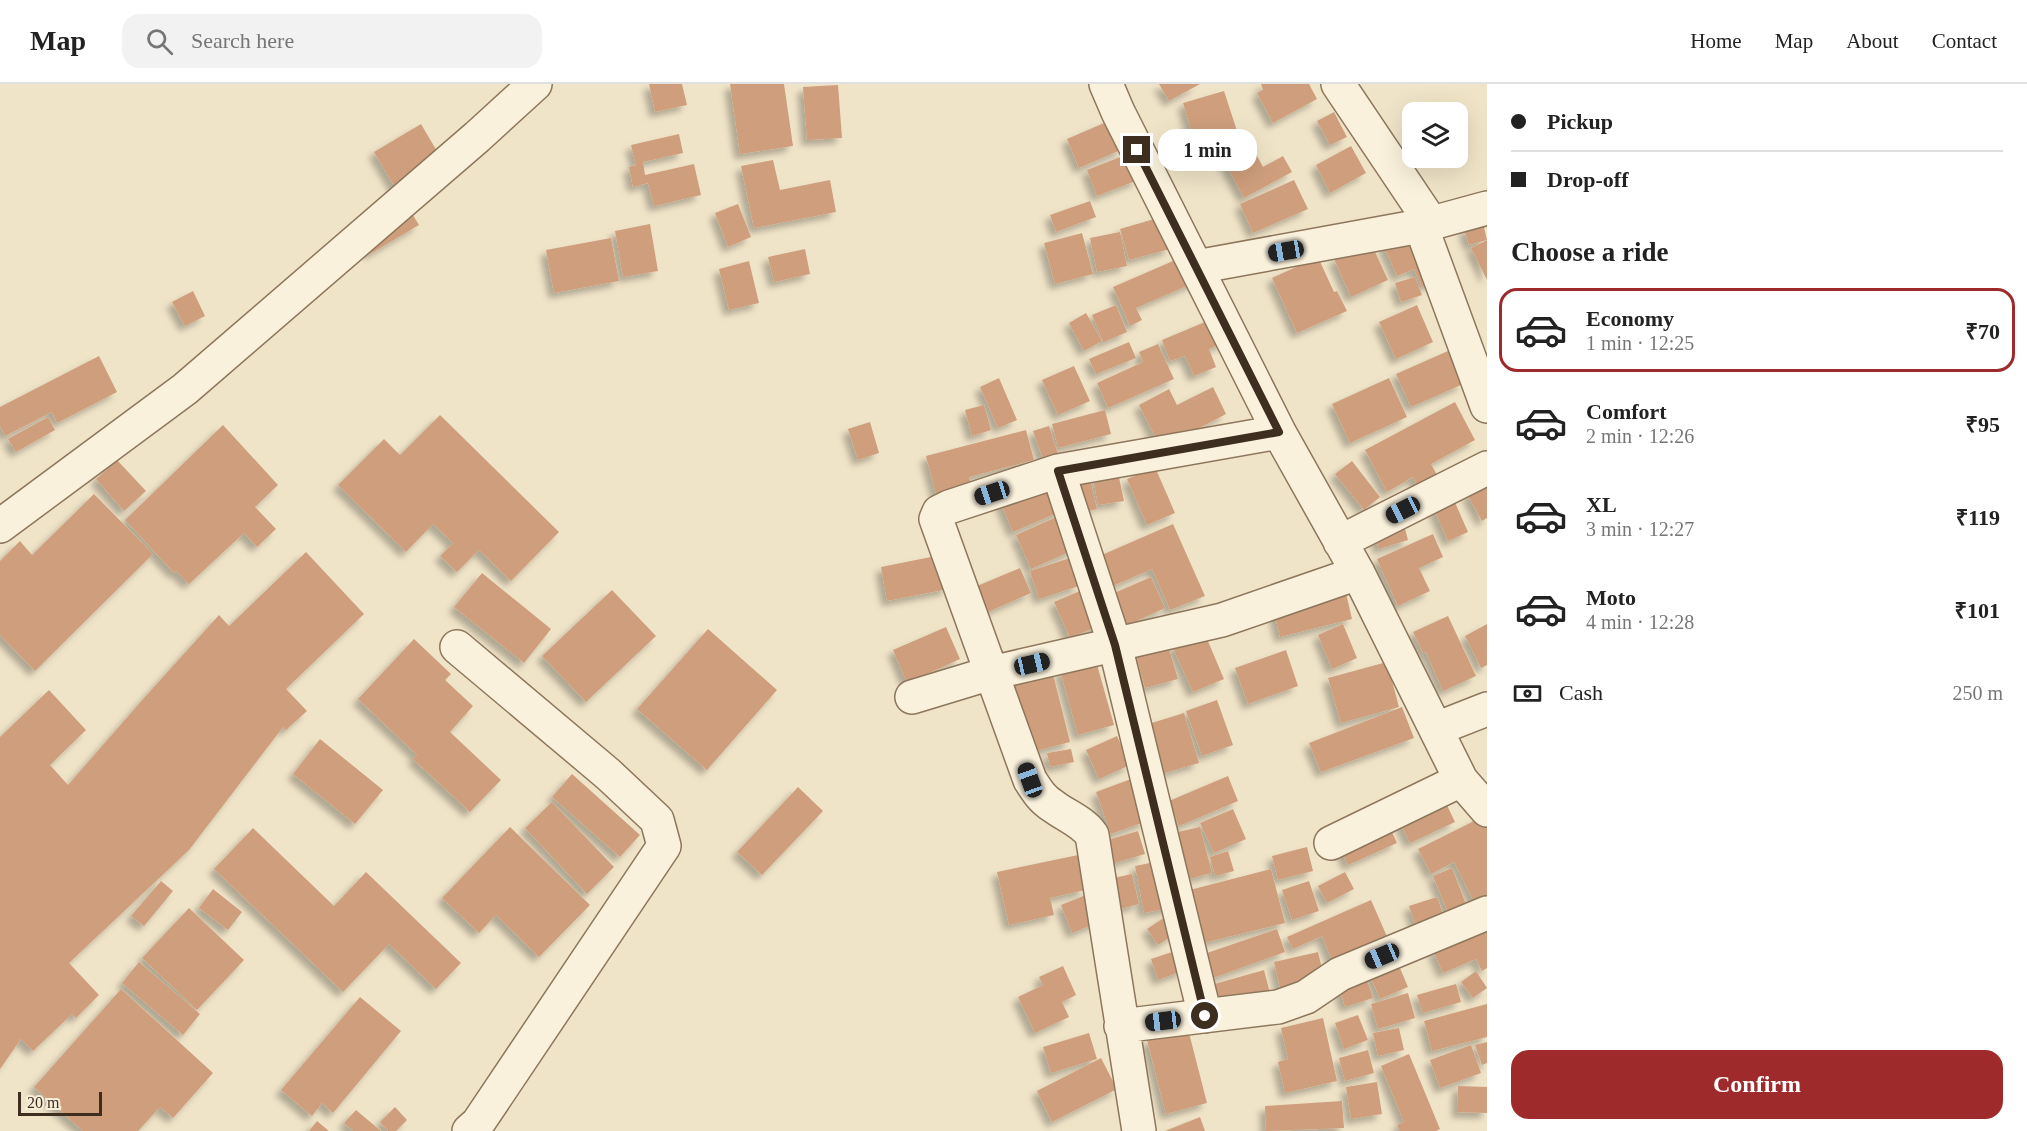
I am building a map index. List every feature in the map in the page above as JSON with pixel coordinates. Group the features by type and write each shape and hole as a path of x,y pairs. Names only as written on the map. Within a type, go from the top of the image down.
{"street":[{"path":"0,526 185,389 536,84"},
{"path":"1106,84 1279,432 1358,573 1461,780 1487,810"},
{"path":"1338,84 1426,225 1487,406"},
{"path":"1196,267 1426,225 1487,208"},
{"path":"1139,1131 1092,835 1080,822 1040,796 1030,780 936,519 939,512 949,507 1058,471 1279,432"},
{"path":"1340,542 1487,468"},
{"path":"1058,471 1115,645 1205,1016"},
{"path":"912,697 991,673 1222,621 1358,573"},
{"path":"457,647 608,774 657,820 664,846 478,1123 469,1131"},
{"path":"1436,729 1487,709"},
{"path":"1331,843 1461,780"},
{"path":"1121,1026 1278,1007 1306,997 1340,974 1487,913"}],"building":[{"path":"649,84 682,84 687,105 655,112"},
{"path":"730,84 784,84 793,146 740,154"},
{"path":"1159,84 1200,84 1169,101"},
{"path":"1261,84 1309,84 1317,99 1273,123 1257,93 1263,90"},
{"path":"838,85 842,138 807,140 803,87"},
{"path":"1224,91 1238,134 1196,146 1183,103"},
{"path":"1334,112 1347,137 1330,145 1317,121"},
{"path":"1111,120 1123,149 1079,168 1067,139"},
{"path":"421,124 451,175 405,202 419,225 370,254 354,227 402,199 374,152"},
{"path":"679,134 683,153 643,162 645,175 694,164 701,195 654,206 648,183 633,187 629,167 636,165 631,145"},
{"path":"1249,141 1263,167 1283,156 1292,172 1244,198 1221,155"},
{"path":"1351,146 1366,173 1330,193 1316,165"},
{"path":"1128,154 1138,180 1097,196 1087,170"},
{"path":"773,160 780,190 830,180 836,212 754,228 741,166"},
{"path":"1294,180 1308,209 1253,233 1240,204"},
{"path":"1090,201 1096,217 1056,232 1050,215"},
{"path":"738,204 751,237 728,247 715,213"},
{"path":"1161,217 1170,249 1129,260 1120,229"},
{"path":"1483,223 1487,240 1469,245 1464,229"},
{"path":"650,224 658,271 623,277 615,231"},
{"path":"1416,231 1438,280 1422,287 1414,269 1397,276 1383,244"},
{"path":"1120,232 1127,266 1097,272 1090,238"},
{"path":"1082,233 1093,274 1055,284 1044,243"},
{"path":"611,238 619,281 554,293 546,250"},
{"path":"1487,240 1487,280 1471,248"},
{"path":"1371,243 1388,280 1351,297 1334,259"},
{"path":"805,249 810,274 774,282 768,257"},
{"path":"1187,255 1198,281 1136,308 1142,320 1130,326 1113,287"},
{"path":"1318,257 1334,292 1337,291 1347,311 1297,333 1272,278"},
{"path":"749,261 759,303 729,310 719,269"},
{"path":"1415,277 1422,295 1401,302 1395,283"},
{"path":"193,291 205,316 185,326 172,302"},
{"path":"1116,305 1127,332 1104,344 1092,315"},
{"path":"1417,305 1433,342 1396,359 1379,322"},
{"path":"1086,313 1102,341 1084,351 1069,323"},
{"path":"1217,317 1227,341 1209,349 1216,367 1194,376 1185,356 1170,361 1162,340"},
{"path":"1129,342 1136,358 1096,374 1089,359"},
{"path":"1158,344 1174,379 1108,408 1097,383 1143,362 1139,352"},
{"path":"1448,351 1463,384 1411,407 1396,374"},
{"path":"99,356 117,392 57,423 52,412 5,436 0,426 0,407"},
{"path":"1074,366 1090,401 1058,415 1042,380"},
{"path":"999,378 1017,420 998,428 980,387"},
{"path":"1389,378 1407,417 1350,443 1332,404"},
{"path":"1213,387 1226,414 1161,448 1139,405 1169,389 1177,405"},
{"path":"1455,402 1475,440 1431,464 1438,477 1418,487 1413,477 1387,492 1365,450"},
{"path":"984,405 991,430 972,436 965,410"},
{"path":"1105,410 1111,434 1058,448 1052,424"},
{"path":"440,415 559,532 511,581 479,550 457,572 440,556 453,543 433,524 406,552 338,485 384,439 400,455"},
{"path":"48,417 55,430 16,452 8,439"},
{"path":"870,422 879,453 858,460 848,429"},
{"path":"223,425 278,485 255,507 276,529 257,547 244,533 189,584 176,571 174,573 125,520"},
{"path":"1049,426 1058,454 1043,459 1033,431"},
{"path":"1026,430 1034,460 969,477 974,496 939,505 926,456"},
{"path":"117,460 146,491 124,511 96,479"},
{"path":"1352,461 1380,497 1364,510 1335,474"},
{"path":"1155,467 1175,513 1147,525 1127,479"},
{"path":"1118,473 1124,501 1098,505 1093,477"},
{"path":"1090,478 1097,509 1074,514 1067,483"},
{"path":"1051,479 1064,510 1013,532 1000,501"},
{"path":"1487,483 1487,518 1482,521 1467,494"},
{"path":"94,494 153,554 35,671 0,635 0,561 20,541 32,555"},
{"path":"1453,498 1468,532 1448,541 1433,507"},
{"path":"1061,515 1076,549 1031,569 1016,535"},
{"path":"1403,521 1408,540 1379,549 1373,530"},
{"path":"1173,524 1205,596 1170,610 1152,569 1108,588 1095,558"},
{"path":"1433,534 1443,557 1419,568 1430,591 1398,606 1377,559"},
{"path":"306,552 364,614 286,689 307,711 286,730 283,727 189,850 69,963 99,995 76,1018 72,1014 33,1051 21,1039 0,1069 0,737 49,690 86,730 50,765 68,785 219,615 229,626"},
{"path":"941,555 948,589 887,601 881,567"},
{"path":"1070,558 1079,586 1039,599 1030,571"},
{"path":"1020,568 1031,593 981,615 970,589"},
{"path":"482,573 551,629 524,663 454,607"},
{"path":"1151,577 1165,608 1119,629 1105,597"},
{"path":"1087,588 1103,624 1070,638 1054,602"},
{"path":"1345,589 1352,619 1280,637 1273,607"},
{"path":"612,590 656,636 586,702 542,656"},
{"path":"1448,616 1476,676 1443,691 1426,652 1423,653 1413,632"},
{"path":"1343,624 1357,658 1332,669 1318,635"},
{"path":"1487,624 1487,665 1481,668 1465,636"},
{"path":"946,627 960,659 907,683 893,650"},
{"path":"708,629 777,690 707,770 637,709"},
{"path":"1204,632 1224,679 1193,692 1172,646"},
{"path":"1165,636 1178,679 1145,688 1133,645"},
{"path":"414,639 451,674 445,680 473,706 450,732 501,780 470,812 413,759 417,755 358,699"},
{"path":"1286,650 1298,686 1248,704 1235,668"},
{"path":"1096,661 1114,725 1078,735 1060,670"},
{"path":"1387,662 1399,707 1341,723 1328,678"},
{"path":"1052,670 1070,742 1028,753 1010,681"},
{"path":"1217,700 1233,745 1202,756 1186,711"},
{"path":"1402,707 1414,738 1321,772 1309,743"},
{"path":"1184,713 1199,763 1161,774 1145,725"},
{"path":"1117,736 1130,765 1099,779 1086,750"},
{"path":"320,739 383,790 355,824 293,774"},
{"path":"1071,749 1074,762 1050,767 1047,753"},
{"path":"572,774 640,835 620,857 552,797"},
{"path":"1228,776 1238,801 1179,826 1169,801"},
{"path":"1131,779 1147,821 1111,834 1096,792"},
{"path":"798,787 823,811 762,875 737,852"},
{"path":"1444,799 1455,822 1410,843 1399,820"},
{"path":"552,802 614,867 587,894 525,828"},
{"path":"1233,809 1246,839 1214,853 1200,823"},
{"path":"1484,816 1487,822 1487,908 1479,912 1454,862 1431,874 1418,849"},
{"path":"1387,821 1397,843 1348,865 1338,843"},
{"path":"510,827 590,905 539,957 496,915 479,933 442,898"},
{"path":"1200,827 1212,873 1181,881 1169,834"},
{"path":"253,828 334,906 366,872 461,963 436,989 389,944 343,992 214,869"},
{"path":"1138,831 1145,854 1108,865 1101,842"},
{"path":"1307,847 1313,871 1278,880 1272,856"},
{"path":"1228,851 1234,871 1215,876 1210,857"},
{"path":"1078,855 1085,890 1050,898 1054,915 1009,925 997,872"},
{"path":"1165,860 1175,907 1144,913 1135,866"},
{"path":"1452,868 1467,907 1449,915 1433,876"},
{"path":"1271,869 1285,923 1195,945 1182,892"},
{"path":"1345,872 1354,889 1327,903 1318,886"},
{"path":"1132,874 1139,904 1116,910 1109,879"},
{"path":"161,881 173,891 144,926 131,916"},
{"path":"1309,881 1319,911 1292,920 1282,890"},
{"path":"213,889 242,912 228,930 199,908"},
{"path":"1093,892 1104,920 1072,933 1061,905"},
{"path":"1437,897 1446,922 1418,932 1409,906"},
{"path":"1371,900 1389,941 1334,965 1322,936 1293,949 1287,937"},
{"path":"189,908 244,960 197,1010 142,958"},
{"path":"1168,915 1179,931 1158,945 1147,929"},
{"path":"1485,928 1487,968 1482,971 1476,959 1443,973 1433,950"},
{"path":"1277,929 1285,952 1213,978 1204,954"},
{"path":"1178,950 1185,970 1158,980 1151,959"},
{"path":"1318,952 1324,977 1280,988 1274,962"},
{"path":"1397,961 1408,987 1380,999 1369,973"},
{"path":"139,962 200,1014 183,1035 122,983"},
{"path":"1063,966 1076,995 1062,1002 1069,1017 1035,1033 1018,997 1043,985 1039,977"},
{"path":"1264,970 1270,993 1210,1010 1204,987"},
{"path":"1476,971 1487,988 1473,998 1461,982"},
{"path":"1365,974 1373,998 1345,1007 1338,983"},
{"path":"1456,984 1461,1002 1423,1013 1417,995"},
{"path":"121,989 213,1073 173,1118 160,1107 138,1131 83,1131 34,1087"},
{"path":"1408,993 1415,1018 1378,1029 1371,1004"},
{"path":"360,997 401,1031 333,1113 322,1103 312,1116 281,1090"},
{"path":"1487,1004 1487,1037 1432,1051 1424,1021"},
{"path":"1358,1015 1368,1040 1344,1049 1335,1023"},
{"path":"1323,1018 1337,1081 1285,1093 1278,1062 1288,1059 1281,1028"},
{"path":"1399,1028 1404,1050 1378,1056 1373,1033"},
{"path":"1188,1029 1207,1103 1166,1114 1147,1040"},
{"path":"1089,1033 1097,1059 1051,1073 1043,1047"},
{"path":"1487,1042 1487,1063 1482,1065 1475,1045"},
{"path":"1471,1045 1481,1073 1440,1088 1430,1060"},
{"path":"1368,1050 1374,1073 1345,1081 1339,1058"},
{"path":"1409,1054 1440,1129 1436,1131 1400,1131 1397,1125 1404,1122 1381,1066"},
{"path":"1101,1058 1117,1089 1052,1122 1037,1091"},
{"path":"1377,1082 1382,1114 1351,1119 1346,1087"},
{"path":"1458,1086 1487,1087 1487,1113 1457,1112"},
{"path":"1342,1101 1344,1128 1266,1131 1265,1106"},
{"path":"395,1107 407,1120 396,1131 388,1131 380,1122"},
{"path":"356,1110 381,1131 353,1131 344,1123"},
{"path":"1200,1117 1205,1131 1165,1131"},
{"path":"317,1121 329,1131 309,1131"}],"route":[{"path":"1137,150 1279,432 1058,471 1115,645 1205,1016"}]}
